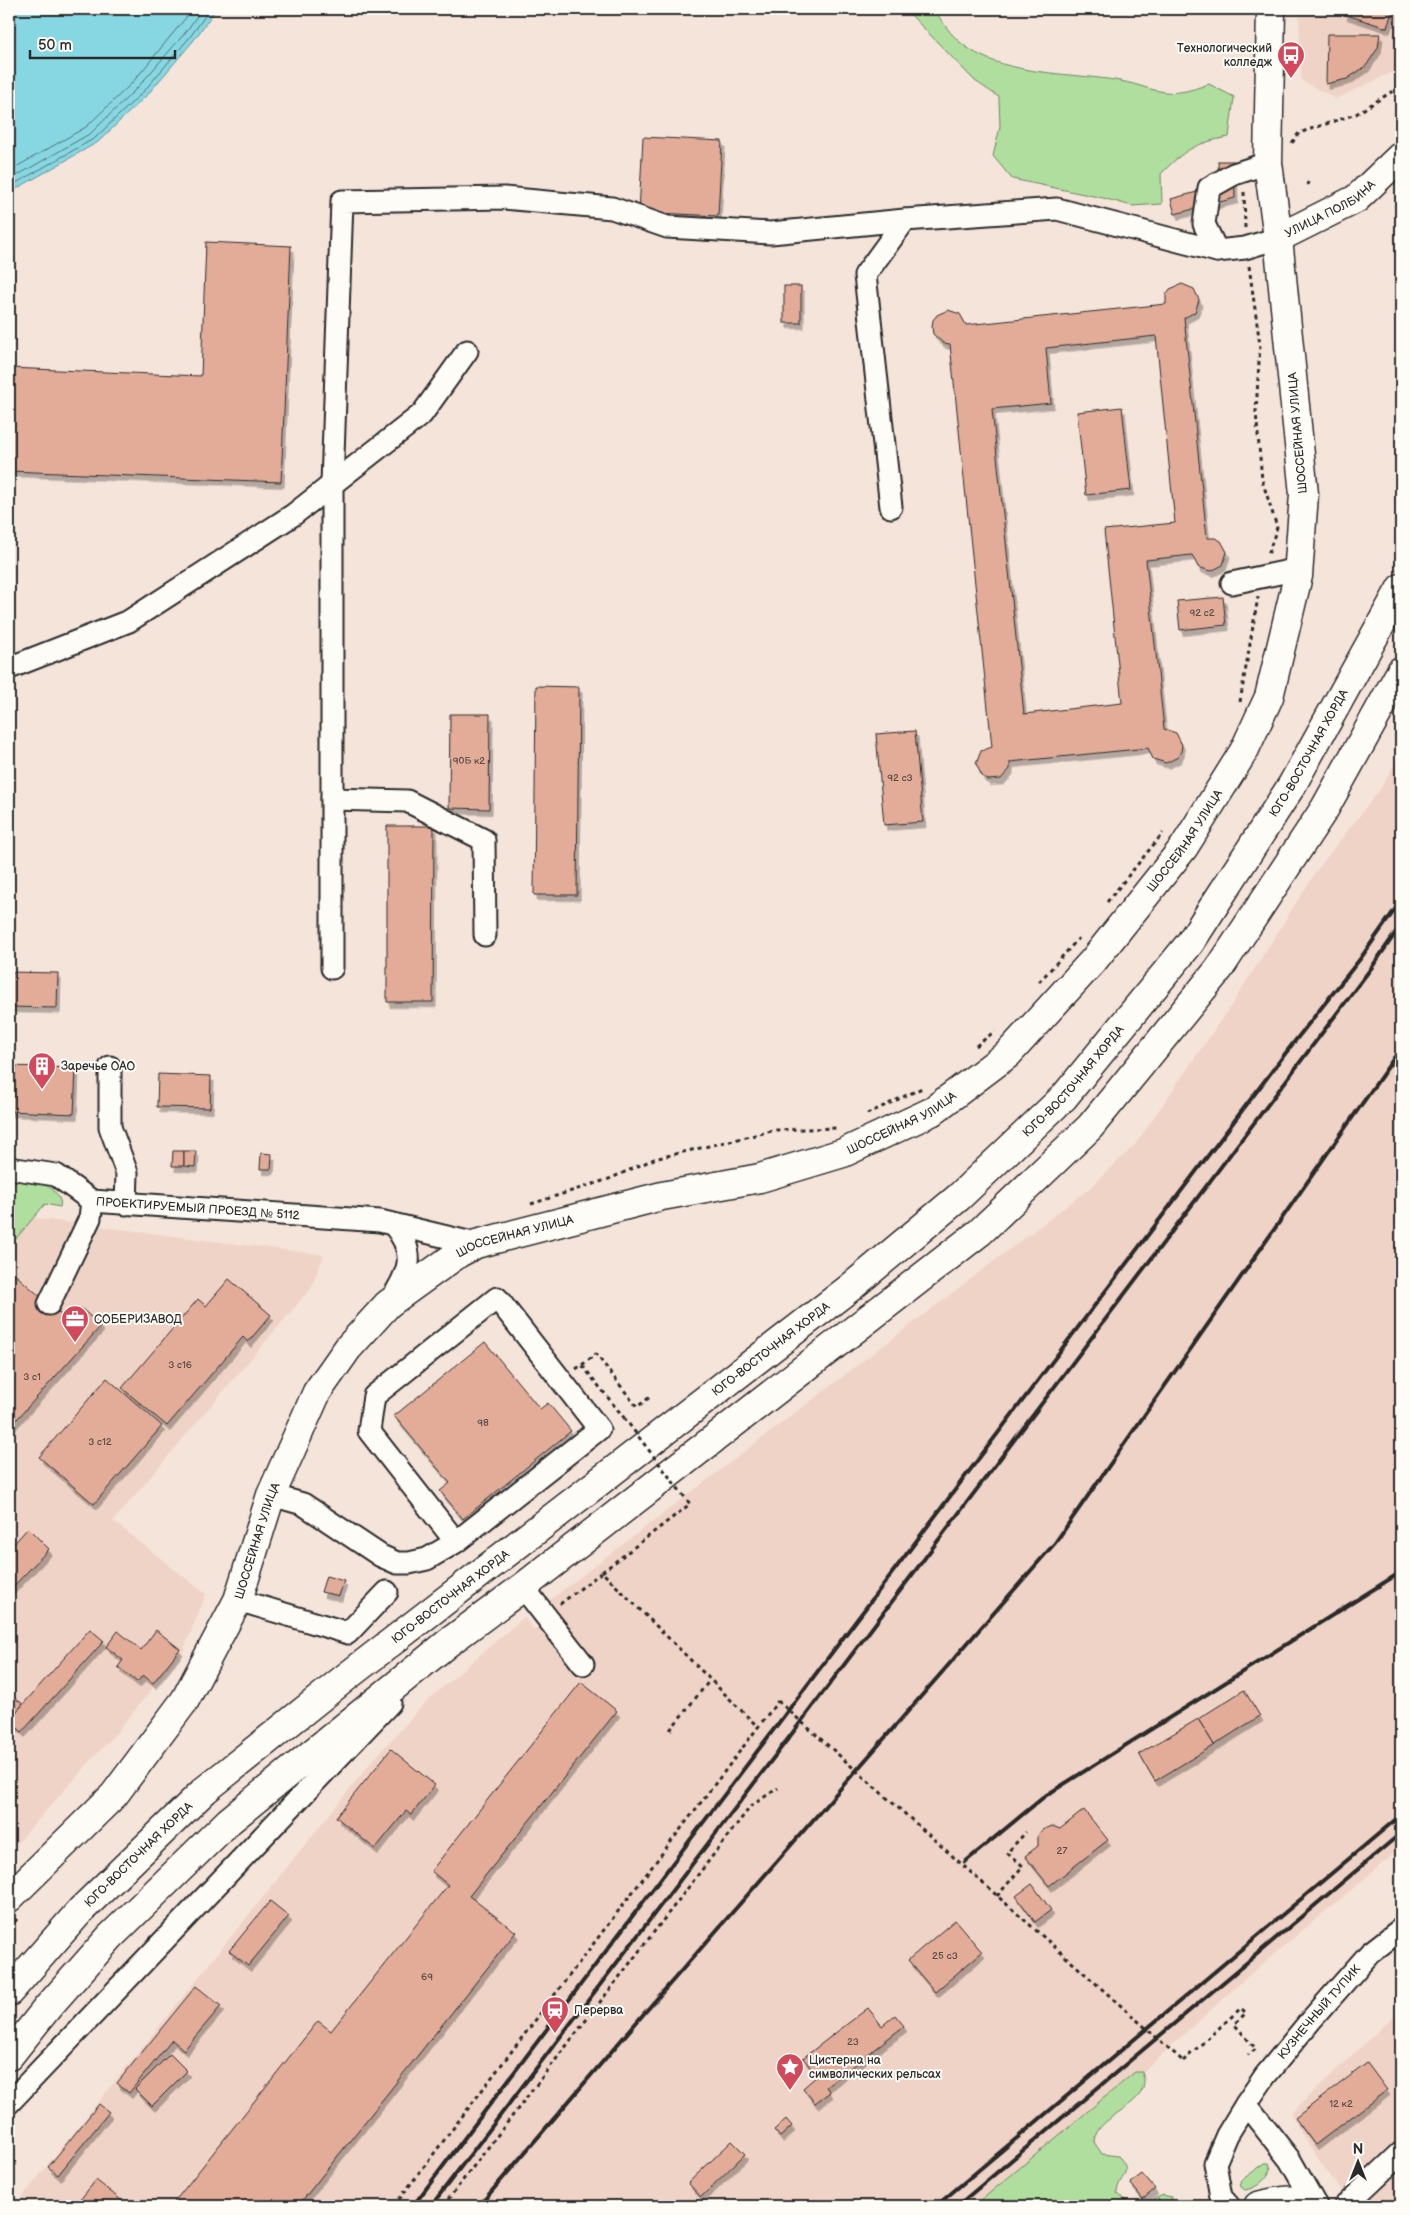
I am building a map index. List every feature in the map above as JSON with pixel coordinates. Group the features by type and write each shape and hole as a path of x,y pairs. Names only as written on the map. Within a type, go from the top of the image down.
{"main road":[{"name":"ШОССЕЙНАЯ УЛИЦА","path":"9,1898 114,1795 185,1700 238,1600 272,1495 316,1392 348,1348 388,1304 459,1253 476,1244 662,1196 760,1178 844,1153 930,1112 1008,1054 1093,961 1184,847 1244,751 1269,697 1282,651 1299,569 1304,494 1278,238 1268,163 1271,9"},
{"name":"УЛИЦА ПОЛБИНА","path":"1278,238 1356,198 1401,156"},
{"name":"ЮГО-ВОСТОЧНАЯ ХОРДА","path":"9,1992 81,1910 205,1790 352,1672 851,1287 960,1197 1064,1097 1190,943 1292,785 1401,588"},
{"path":"9,2056 48,2007 110,1937 229,1821 449,1642 523,1587 980,1232 1090,1128 1219,969 1325,808 1401,671"},
{"path":"9,2078 48,2007"},
{"path":"1258,2206 1288,2201 1308,2203 1314,2206"}],"street":[{"path":"1217,251 1204,224 1209,188 1234,174 1268,163"},
{"path":"332,968 332,484 342,201 504,198 612,208 667,227 772,233 905,220 1057,209 1217,251 1245,248 1278,238"},
{"path":"890,507 866,275 905,220"},
{"path":"9,668 129,621 293,515 422,414 467,351"},
{"path":"1232,583 1299,569"},
{"path":"332,799 407,801 484,840 485,935"},
{"path":"110,1068 110,1128 127,1174 126,1204"},
{"name":"ПРОЕКТИРУЕМЫЙ ПРОЕЗД № 5112","path":"9,1168 56,1175 92,1201 393,1224 476,1244"},
{"path":"49,1304 90,1218 92,1201"},
{"path":"388,1304 404,1280 408,1261 408,1249 404,1237 393,1224"},
{"path":"272,1495 303,1504 381,1556 397,1563 408,1563 427,1558 456,1542 599,1429 497,1298 374,1396 369,1431 456,1542"},
{"path":"523,1587 583,1664"},
{"path":"238,1600 348,1633 388,1592"},
{"path":"9,2103 449,1642"},
{"name":"КУЗНЕЧНЫЙ ТУПИК","path":"1229,2206 1221,2197 1215,2163 1227,2135 1246,2104 1265,2076 1364,1960 1401,1929"},
{"path":"1246,2104 1290,2160 1314,2206"},
{"path":"1345,2206 1401,2153"}],"path":[{"path":"1290,146 1299,133 1356,114 1401,86"},
{"path":"1240,703 1262,576 1277,526 1262,480 1256,412 1260,345 1252,282"},
{"path":"1105,905 1164,832"},
{"path":"1038,984 1082,935"},
{"path":"971,1050 1000,1025"},
{"path":"861,1116 924,1087"},
{"path":"524,1206 609,1179 654,1159 776,1130 834,1129 843,1125"},
{"path":"582,1365 596,1354 637,1406 650,1397"},
{"path":"545,1616 690,1504 590,1375"},
{"path":"602,1572 758,1727"},
{"path":"670,1730 710,1680"},
{"path":"394,2206 778,1701 1183,2061 1241,2008 1246,2013 1234,2024 1256,2049 1248,2055"},
{"path":"443,2206 751,1806 778,1788"},
{"path":"997,1896 1023,1866 1008,1853 1026,1832"}],"shaded area":[{"path":"1299,9 1401,9 1401,68 1336,99 1301,80"},
{"path":"1401,753 1401,1848 1247,1977 995,2206 15,2206 373,1760 428,1700 524,1617 534,1630 554,1615 546,1603 1090,1188 1135,1145 1234,1001 1317,870 1381,788"},
{"path":"9,1215 324,1255 311,1288 113,1521 206,1594 184,1649 122,1726 9,1852"},
{"path":"1401,2009 1401,2206 1354,2206 1326,2170 1299,2130 1291,2113"}],"green space":[{"path":"905,9 936,9 947,28 963,44 981,56 1026,70 1127,82 1157,91 1172,93 1209,84 1234,97 1229,137 1207,142 1191,149 1161,174 1162,204 1132,206 1012,179 993,156 1000,127 999,97 975,81"},
{"path":"9,1178 37,1182 48,1186 57,1194 61,1204 60,1207 45,1204 9,1247"},
{"path":"1135,2072 1142,2072 1144,2084 1141,2093 1104,2123 1097,2132 1094,2142 1102,2154 1118,2156 1123,2162 1125,2171 1117,2193 1124,2199 1135,2205 1140,2205 1163,2195 1171,2197 1171,2206 974,2206"},
{"path":"1265,2163 1269,2163 1271,2169 1264,2180 1249,2189 1245,2190 1241,2187 1240,2182 1243,2179"}],"water":[{"path":"9,9 216,9 194,40 147,95 98,142 9,193"}],"building":[{"path":"1346,9 1393,9 1387,28 1344,14"},
{"path":"1327,34 1380,34 1378,48 1366,66 1347,79 1326,84"},
{"path":"643,137 722,141 718,216 639,212"},
{"path":"1218,161 1234,161 1235,198 1175,214 1171,199 1219,186"},
{"path":"206,242 291,246 281,482 9,471 9,368 201,376"},
{"path":"1182,284 1194,289 1199,300 1195,312 1184,318 1207,538 1215,538 1221,541 1227,552 1223,565 1211,571 1198,567 1192,555 1146,560 1164,729 1176,733 1182,745 1181,751 1178,757 1166,763 1153,759 1148,748 1010,762 1010,769 1001,779 988,780 982,776 976,764 981,751 992,747 950,344 943,343 933,334 933,320 937,315 948,310 960,314 966,325 1166,304 1166,295 1170,289","holes":["1156,336 1175,523 1104,530 1122,703 1024,714 992,409 1051,403 1046,348"]},
{"path":"784,286 801,286 801,323 784,323"},
{"path":"1122,407 1131,490 1086,495 1077,412"},
{"path":"1223,597 1226,625 1180,630 1177,601"},
{"path":"536,686 579,687 577,895 534,895"},
{"path":"450,714 490,714 489,809 449,808"},
{"path":"915,731 923,822 884,825 876,734"},
{"path":"387,826 434,826 433,1002 387,1002"},
{"path":"9,972 58,973 57,1008 9,1007"},
{"name":"Заречье ОАО","path":"9,1066 76,1068 74,1114 9,1111"},
{"path":"158,1074 211,1076 210,1108 157,1107"},
{"path":"173,1151 184,1151 184,1166 172,1166"},
{"path":"184,1151 196,1151 195,1167 184,1166"},
{"path":"261,1153 272,1154 271,1169 260,1169"},
{"path":"9,1269 68,1321 81,1308 101,1326 9,1428"},
{"path":"229,1279 271,1315 248,1342 243,1337 167,1426 122,1388 198,1299 206,1306"},
{"path":"485,1342 540,1409 548,1403 571,1431 463,1519 440,1491 450,1483 394,1416"},
{"path":"107,1378 162,1426 94,1504 39,1457"},
{"path":"28,1528 49,1549 9,1591 9,1549"},
{"path":"326,1576 344,1581 339,1596 321,1592"},
{"path":"90,1629 104,1641 22,1732 9,1720"},
{"path":"156,1630 180,1649 153,1683 143,1675 137,1682 118,1667 123,1660 106,1647 118,1631 141,1650"},
{"path":"581,1682 617,1711 469,1896 516,1932 298,2206 171,2206 318,2021 331,2031 448,1885 431,1871"},
{"path":"1244,1690 1260,1716 1214,1745 1198,1719"},
{"path":"9,1694 23,1704 9,1720"},
{"path":"1198,1719 1214,1745 1155,1781 1139,1754"},
{"path":"391,1749 435,1785 411,1815 406,1811 375,1849 336,1817"},
{"path":"1084,1810 1108,1840 1049,1886 1025,1856 1038,1846 1038,1835 1042,1830 1052,1826 1060,1829"},
{"path":"1032,1884 1051,1910 1035,1922 1016,1896"},
{"path":"270,1901 289,1916 248,1966 229,1951"},
{"path":"955,1920 982,1952 935,1992 908,1960"},
{"path":"196,1986 221,2006 184,2050 172,2040 129,2093 117,2083"},
{"path":"868,2008 882,2026 895,2015 904,2026 826,2087 830,2092 815,2103 803,2088 817,2076 803,2058"},
{"path":"170,2054 187,2071 152,2106 135,2089"},
{"path":"1367,2063 1387,2090 1315,2145 1295,2118"},
{"path":"99,2104 109,2112 58,2175 48,2167"},
{"path":"786,2119 792,2126 780,2137 774,2130"},
{"path":"732,2141 745,2154 701,2197 688,2183"},
{"path":"1142,2174 1155,2189 1143,2199 1130,2183"},
{"path":"96,2180 121,2200 129,2206 75,2206"}],"railway":[{"path":"413,2206 1291,1046 1360,959 1401,901"},
{"path":"431,2206 797,1727 1372,967 1401,925"},
{"path":"479,2206 647,2010 1055,1543 1401,1048"},
{"path":"965,1862 1045,1796 1401,1572"},
{"path":"936,2206 1401,1815"},
{"path":"957,2206 1401,1833"}],"place":[{"name":"Технологический колледж","path":"1291,79"},
{"name":"Заречье ОАО","path":"42,1090"},
{"name":"СОБЕРИЗАВОД","path":"75,1343"},
{"name":"Перерва","path":"555,2034"},
{"name":"Цистерна на символических рельсах","path":"790,2091"}]}
